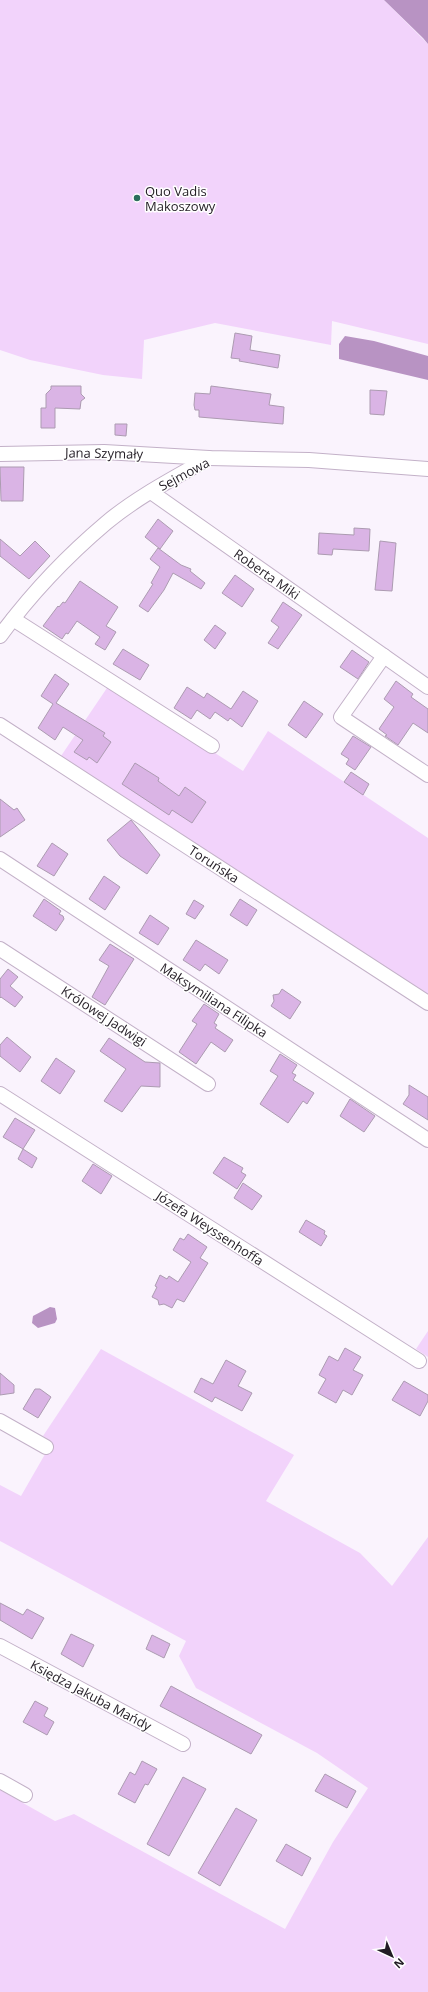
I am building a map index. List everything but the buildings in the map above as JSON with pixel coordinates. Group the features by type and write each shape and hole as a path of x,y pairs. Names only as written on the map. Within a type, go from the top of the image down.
{"street":[{"name":"Jana Szymały","path":"0,454 104,452 209,458"},
{"name":"Sejmowa","path":"0,636 40,587 107,523 151,492 209,458 308,460 428,469"},
{"name":"Roberta Miki","path":"151,492 428,687"},
{"path":"13,619 212,746"},
{"path":"384,656 341,717 428,775"},
{"name":"Toruńska","path":"0,725 428,1003"},
{"name":"Maksymiliana Filipka","path":"0,859 428,1140"},
{"name":"Królowej Jadwigi","path":"0,949 208,1084"},
{"name":"Józefa Weyssenhoffa","path":"0,1094 419,1361"},
{"path":"0,1421 46,1447"},
{"name":"Księdza Jakuba Mańdy","path":"0,1646 183,1744"},
{"path":"0,1780 25,1795"}],"shaded area":[{"path":"0,0 384,0 428,44 428,344 332,321 331,345 215,323 144,340 142,379 103,375 30,360 0,350"},
{"path":"384,0 428,0 428,44 423,38"},
{"path":"345,336 374,341 428,356 428,380 339,359 339,344"},
{"path":"109,685 243,771 268,731 428,838 428,994 61,756"},
{"path":"50,1307 55,1308 57,1319 55,1323 38,1328 32,1323 33,1316"},
{"path":"428,1331 428,1357 416,1349"},
{"path":"101,1349 294,1455 266,1501 360,1553 392,1586 428,1537 428,1992 0,1992 0,1790 55,1821 74,1814 285,1929 333,1842 368,1788 317,1753 196,1688 179,1656 186,1641 0,1541 0,1485 21,1496 52,1442 43,1436"}],"place":[{"name":"Quo Vadis Makoszowy","path":"137,198"}]}
